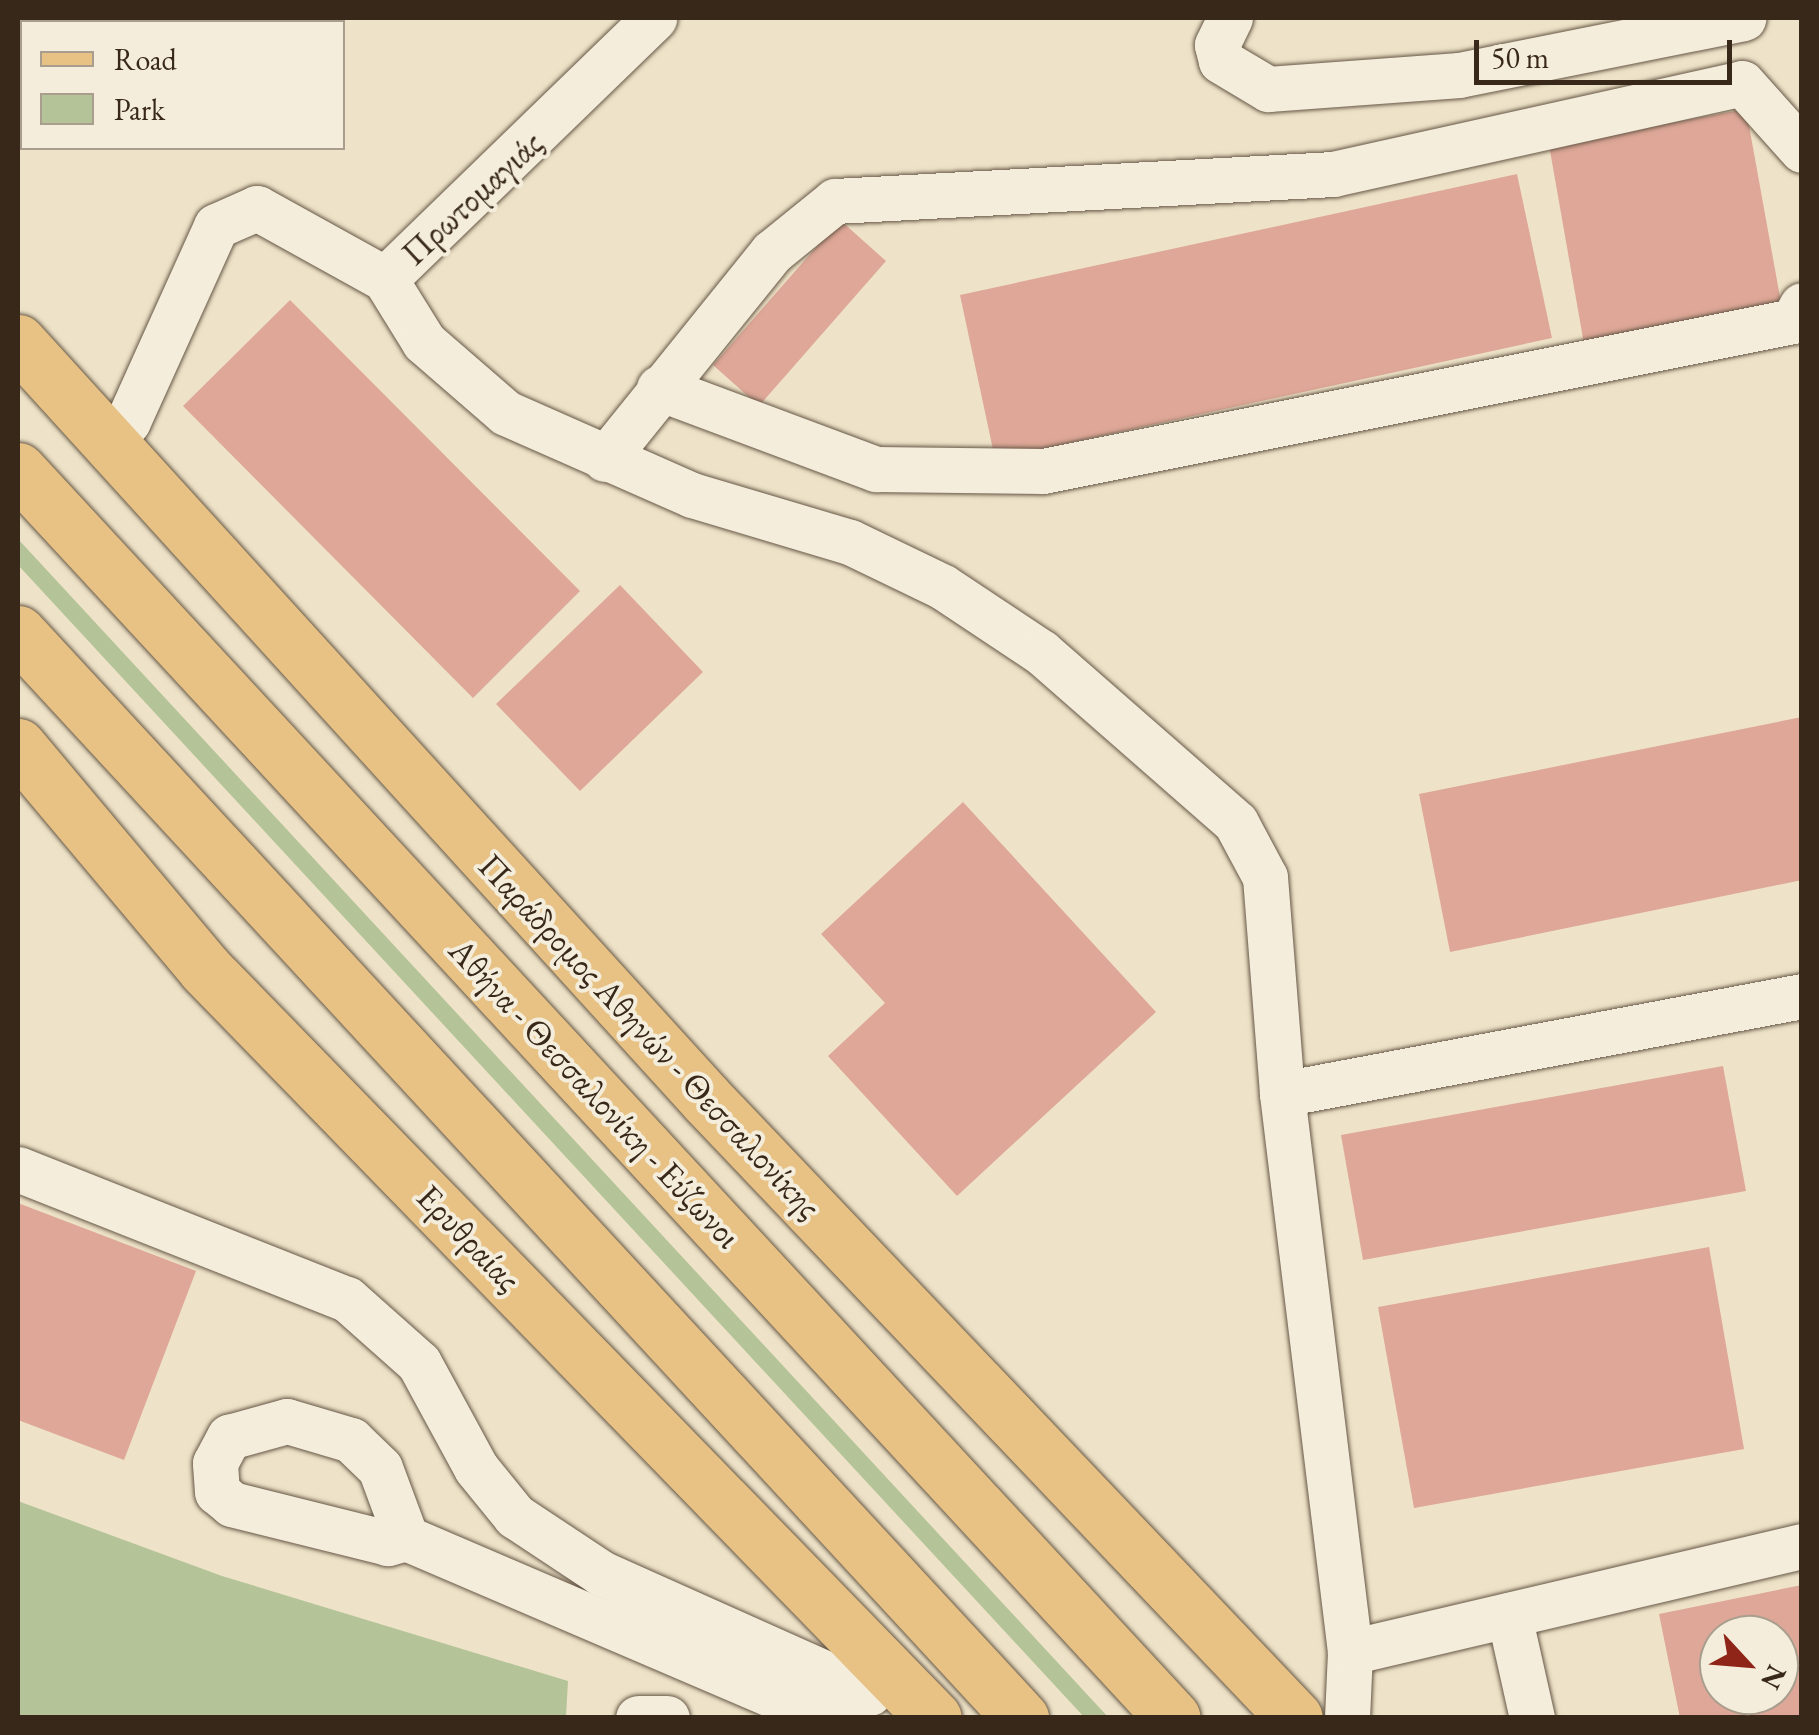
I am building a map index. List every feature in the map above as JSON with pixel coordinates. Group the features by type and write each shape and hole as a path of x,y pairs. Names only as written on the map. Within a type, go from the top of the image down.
{"main road":[{"name":"Παράδρομος Αθηνών - Θεσσαλονίκης","path":"18,342 706,1099 1295,1718"},
{"name":"Αθήνα - Θεσσαλονίκη - Εύζωνοι","path":"18,470 1173,1718"},
{"path":"18,634 1022,1718"},
{"name":"Ερυθραίας","path":"18,746 205,969 880,1680 934,1718"}],"street":[{"name":"Πρωτομαγιάς","path":"108,444 128,421 201,250 234,214 257,208 385,279 654,18"},
{"path":"1230,18 1217,44 1221,62 1268,89 1458,75 1743,18"},
{"path":"605,459 658,388 772,252 835,200 1333,174 1742,83 1802,150"},
{"path":"385,279 424,342 506,413 605,459 900,563 1041,652 1180,769 1253,844 1265,877 1282,1094 1350,1652 1347,1718"},
{"path":"658,388 876,469 1043,471 1793,322 1802,305"},
{"path":"1282,1094 1802,996"},
{"path":"18,1169 347,1298 419,1363 476,1468 515,1516 600,1574 880,1680"},
{"path":"406,1538 777,1697 880,1680"},
{"path":"1350,1652 1802,1546"},
{"path":"1509,1614 1532,1718"},
{"path":"638,1718 667,1718"}],"green space":[{"path":"18,539 1108,1717 1084,1717 18,565"},
{"path":"18,1501 222,1576 568,1681 566,1717 18,1717"}],"building":[{"path":"1746,109 1782,308 1584,344 1549,145"},
{"path":"1517,174 1552,338 995,459 960,295"},
{"path":"840,220 886,261 759,406 713,365"},
{"path":"290,300 580,591 473,698 183,406"},
{"path":"620,585 703,672 580,791 496,704"},
{"path":"1802,717 1802,880 1450,952 1419,794"},
{"path":"963,802 1156,1012 957,1196 828,1056 885,1003 821,934"},
{"path":"1723,1066 1746,1191 1363,1260 1341,1135"},
{"path":"18,1203 196,1271 124,1460 18,1420"},
{"path":"1709,1247 1744,1449 1414,1508 1378,1307"},
{"path":"1802,1585 1802,1718 1680,1718 1659,1614"}]}
